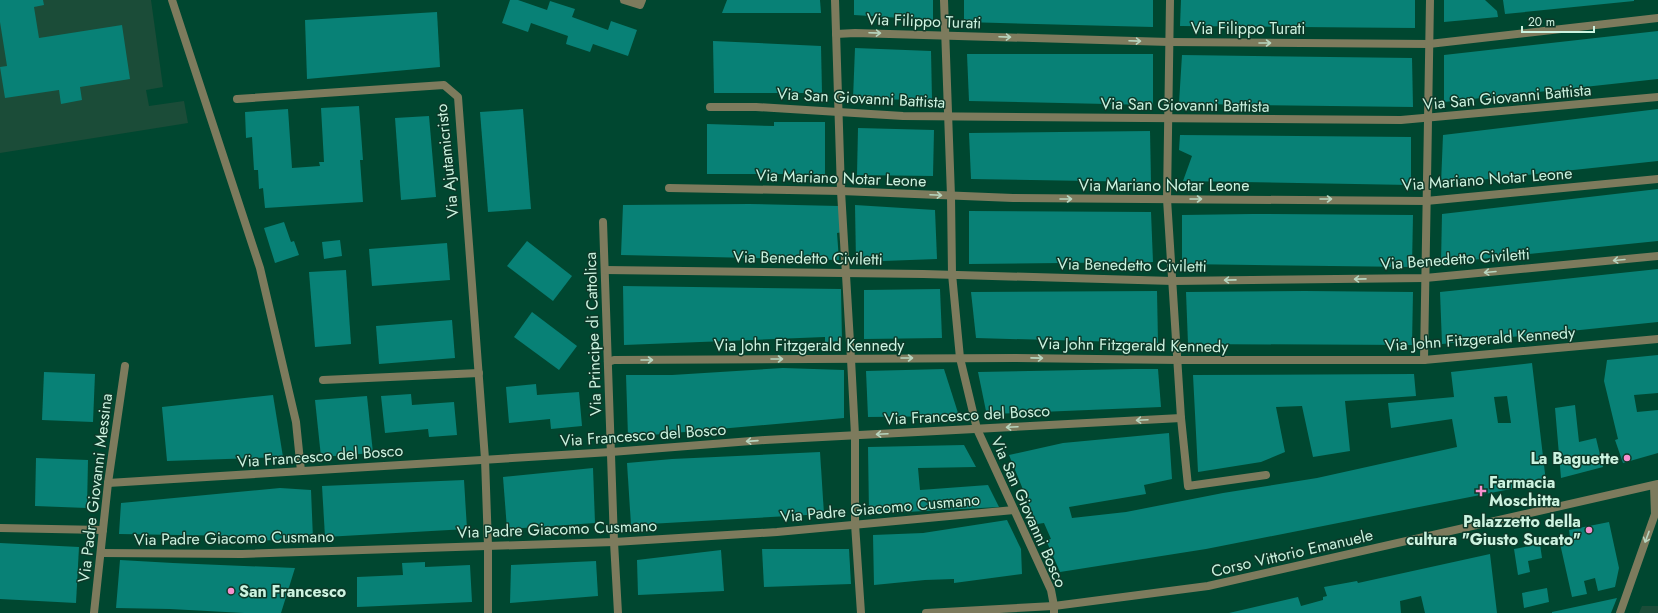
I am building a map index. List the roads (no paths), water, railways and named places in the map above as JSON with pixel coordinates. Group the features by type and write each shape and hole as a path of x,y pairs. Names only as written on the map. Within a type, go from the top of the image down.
{"street":[{"path":"172,0 260,268 296,422 301,471"},
{"path":"624,0 640,5 642,0"},
{"path":"835,0 841,191 852,359 856,524 861,613"},
{"name":"Via San Giovanni Bosco","path":"944,0 951,196 952,274 960,358 977,429 1051,590 1054,610"},
{"path":"1170,0 1167,199 1181,418 1188,486 1266,476"},
{"path":"1424,360 1430,0"},
{"name":"Via Filippo Turati","path":"836,34 945,35 1169,42 1429,44 1658,18"},
{"name":"Via Ajutamicristo","path":"237,99 444,85 458,98 485,459 488,546 488,613"},
{"name":"Via San Giovanni Battista","path":"710,107 756,107 903,116 1401,120 1658,97"},
{"name":"Via Mariano Notar Leone","path":"669,188 841,191 1013,198 1426,201 1658,179"},
{"name":"Via Principe di Cattolica","path":"603,222 614,542 618,613"},
{"name":"Via Benedetto Civiletti","path":"605,270 952,274 1173,281 1425,278 1658,256"},
{"name":"Via John Fitzgerald Kennedy","path":"608,362 614,360 960,358 1424,360 1658,339"},
{"name":"Via Padre Giovanni Messina","path":"94,613 108,483 125,366"},
{"path":"323,380 479,373"},
{"name":"Via Francesco del Bosco","path":"108,483 611,452 765,440 1181,418"},
{"path":"1620,613 1655,514 1656,485"},
{"name":"Corso Vittorio Emanuele","path":"926,613 1054,610 1208,586 1656,485"},
{"name":"Via Padre Giacomo Cusmano","path":"100,553 242,554 614,542 777,532 1014,510"},
{"path":"0,528 103,530"}],"place":[{"name":"La Baguette","path":"1627,458"},
{"name":"Farmacia Moschitta","path":"1481,491"},
{"name":"Palazzetto della cultura \"Giusto Sucato\"","path":"1589,530"},
{"name":"San Francesco","path":"231,591"}]}
